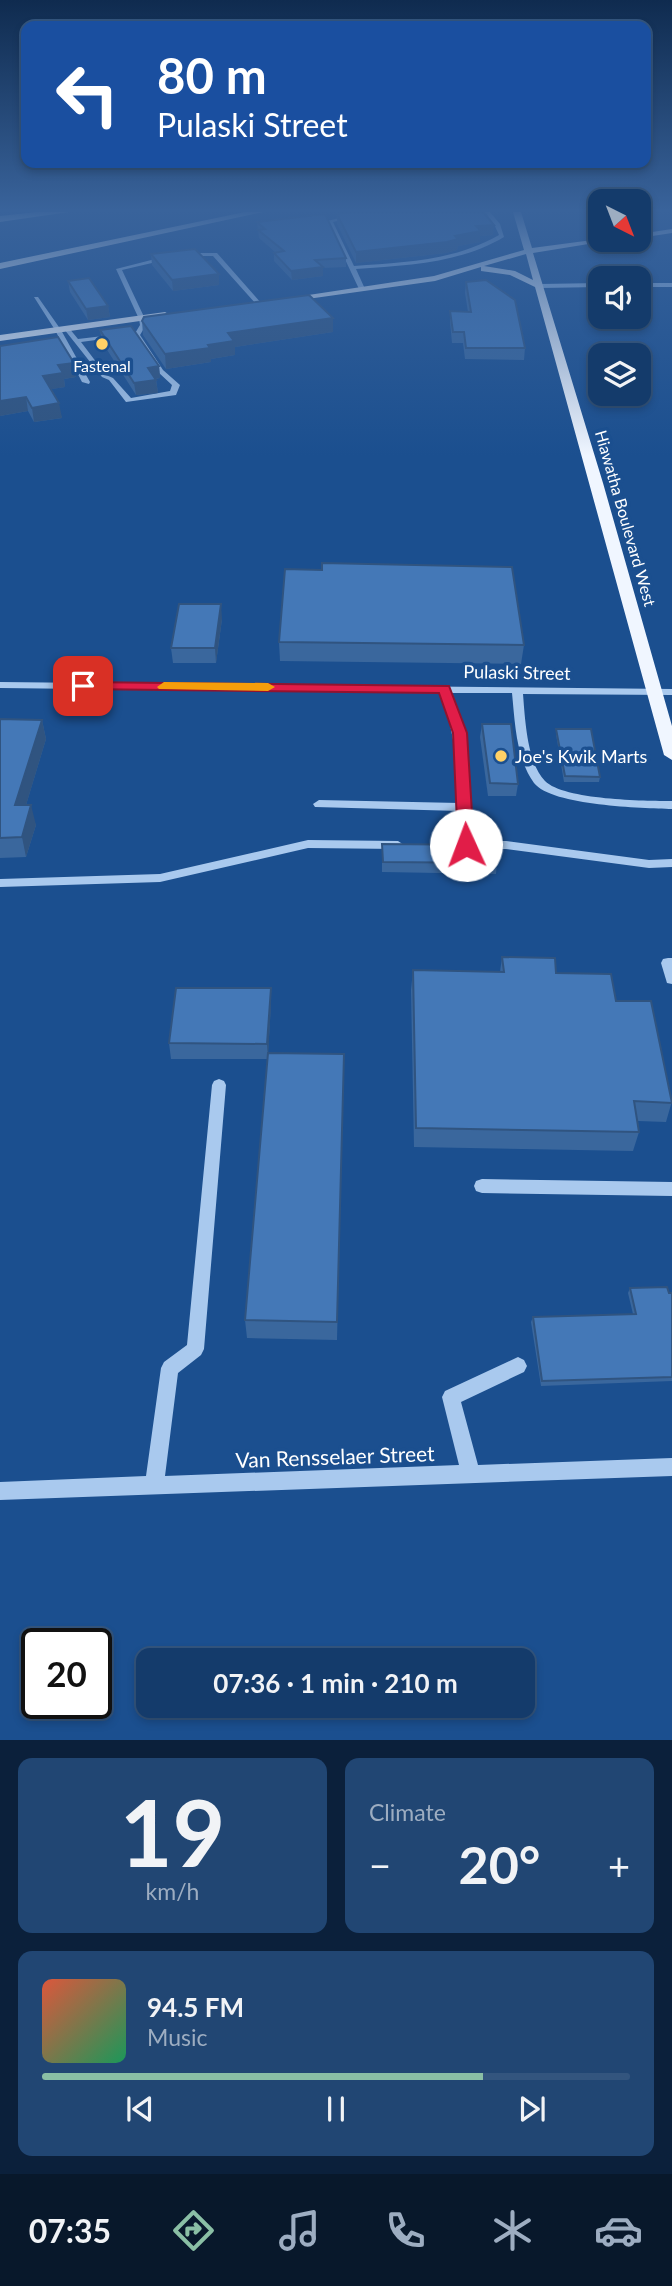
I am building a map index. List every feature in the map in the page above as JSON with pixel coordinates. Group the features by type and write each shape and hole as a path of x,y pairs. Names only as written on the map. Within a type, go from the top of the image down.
{"main road":[{"path":"281,300 331,293"},
{"name":"Hiawatha Boulevard West","path":"542,293 652,673 672,755"},
{"path":"245,304 269,301"},
{"path":"0,338 181,313"}],"street":[{"path":"130,293 142,318 143,325 138,334"},
{"path":"249,293 258,303"},
{"path":"36,298 128,400 173,393 176,385 160,371 138,334"},
{"path":"62,329 65,343 86,382"},
{"path":"76,341 138,334"},
{"path":"53,345 65,343"},
{"name":"Pulaski Street","path":"0,685 672,692"},
{"path":"444,689 460,733 465,807 460,845 506,845 649,864 672,863"},
{"path":"517,689 523,744 541,785 556,793 634,805 672,805"},
{"path":"319,804 465,807"},
{"path":"0,883 160,878 308,844 414,845"},
{"path":"672,963 668,963 672,979"},
{"path":"154,1486 170,1368 195,1349 219,1085"},
{"path":"482,1185 672,1189"},
{"path":"471,1474 451,1397 518,1366"},
{"name":"Van Rensselaer Street","path":"0,1491 672,1467"}],"building":[{"path":"76,293 99,293 108,306 86,309"},
{"path":"468,293 505,293 515,300 525,348 466,348 464,332 453,332 450,311 471,312"},
{"path":"309,295 333,318 228,333 234,341 208,345 210,348 165,354 142,321 144,317"},
{"path":"131,326 159,366 148,368 156,380 134,383 100,330"},
{"path":"58,337 74,363 58,365 63,373 43,376 59,403 32,408 26,397 0,401 0,346"},
{"path":"322,563 512,567 524,645 279,642 285,569 322,570"},
{"path":"179,604 221,604 215,648 171,648"},
{"path":"0,719 42,720 15,805 31,805 22,837 0,838"},
{"path":"482,724 511,724 518,784 490,783"},
{"path":"556,729 591,729 600,777 565,776"},
{"path":"382,844 495,845 497,863 383,862"},
{"path":"502,957 555,958 556,973 611,974 616,1001 651,1001 672,1103 634,1101 639,1132 416,1128 413,970 504,972"},
{"path":"176,988 271,988 267,1044 169,1043"},
{"path":"268,1053 344,1054 337,1322 245,1320"},
{"path":"667,1287 669,1293 672,1293 672,1377 542,1381 533,1317 636,1314 630,1288"}],"slow traffic":[{"path":"164,687 268,687"}],"place":[{"name":"Fastenal","path":"102,344"},
{"name":"Joe's Kwik Marts","path":"501,756"}],"route":[{"path":"83,686 444,689 460,733 465,779 466,845"}]}
